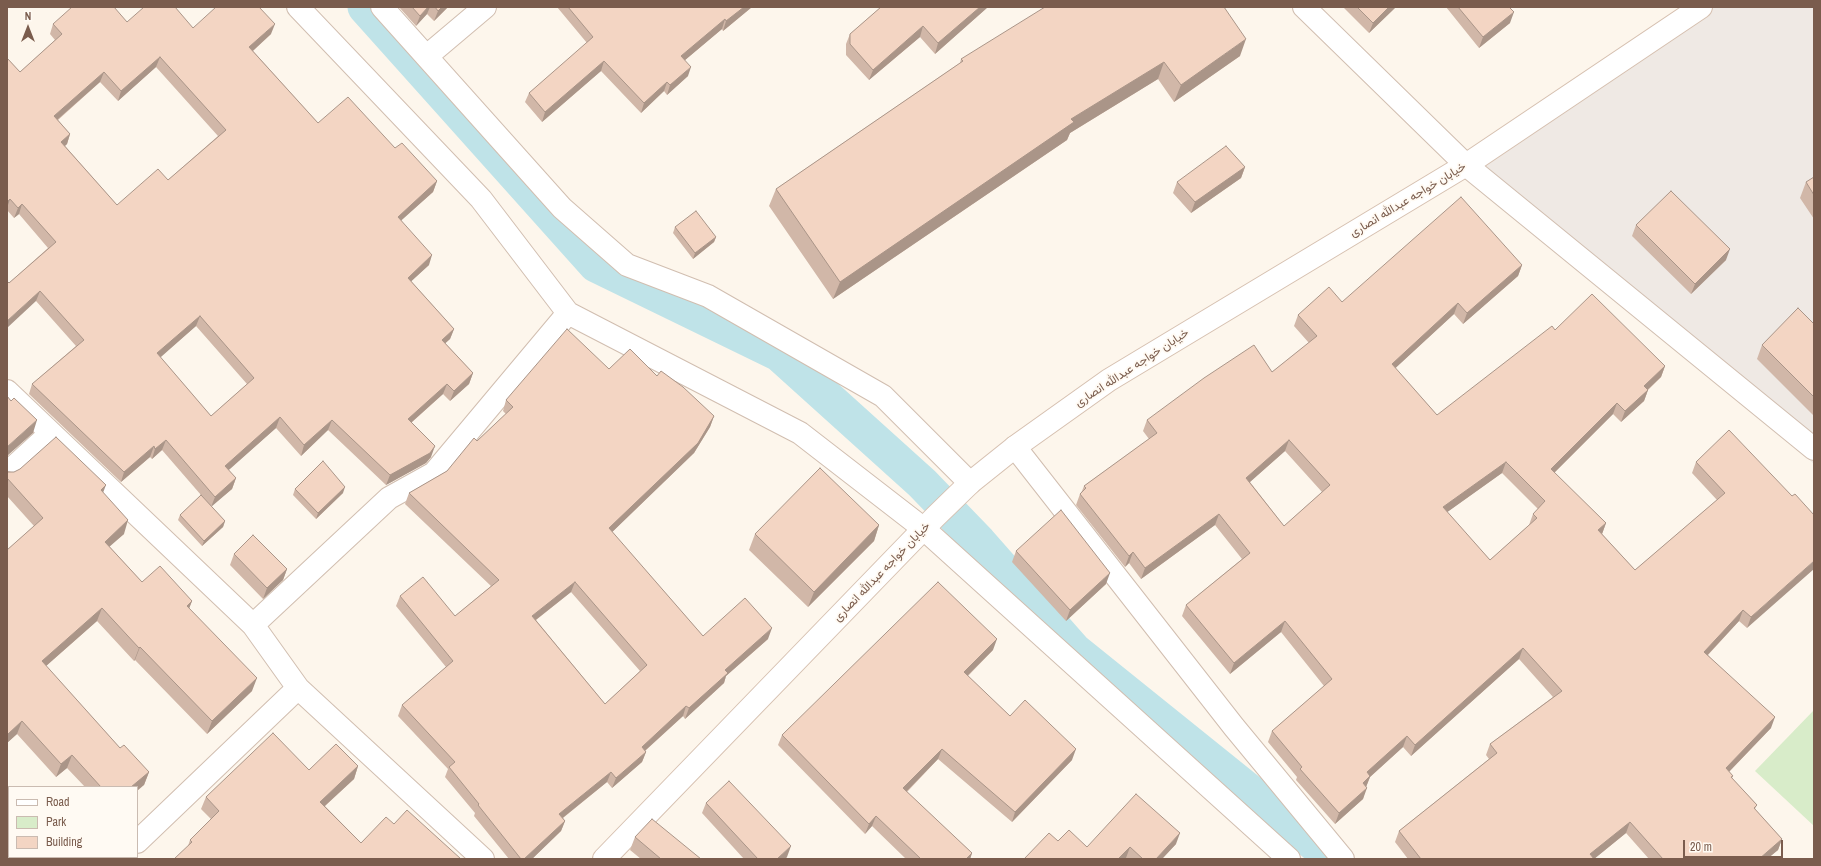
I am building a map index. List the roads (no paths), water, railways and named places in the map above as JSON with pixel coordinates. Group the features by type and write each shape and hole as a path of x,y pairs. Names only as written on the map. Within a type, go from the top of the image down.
{"street":[{"path":"298,7 481,199 568,313 800,433 924,528 1289,859"},
{"path":"382,7 562,208 627,265 708,296 883,396 970,483"},
{"path":"427,56 485,7"},
{"path":"1304,7 1466,165 1814,449"},
{"name":"خیابان خواجه عبدالله انصاری","path":"604,859 924,528 970,483 1015,447 1109,380 1466,165 1701,7"},
{"path":"253,625 389,498 434,473 568,313"},
{"path":"7,391 253,625 298,688 483,859"},
{"path":"7,473 51,433"},
{"path":"1015,447 1234,727 1343,859"},
{"path":"138,841 298,688"}],"waterway":[{"path":"365,7 596,265 779,354 922,483 979,542 1075,651 1321,849 1328,859"}]}
